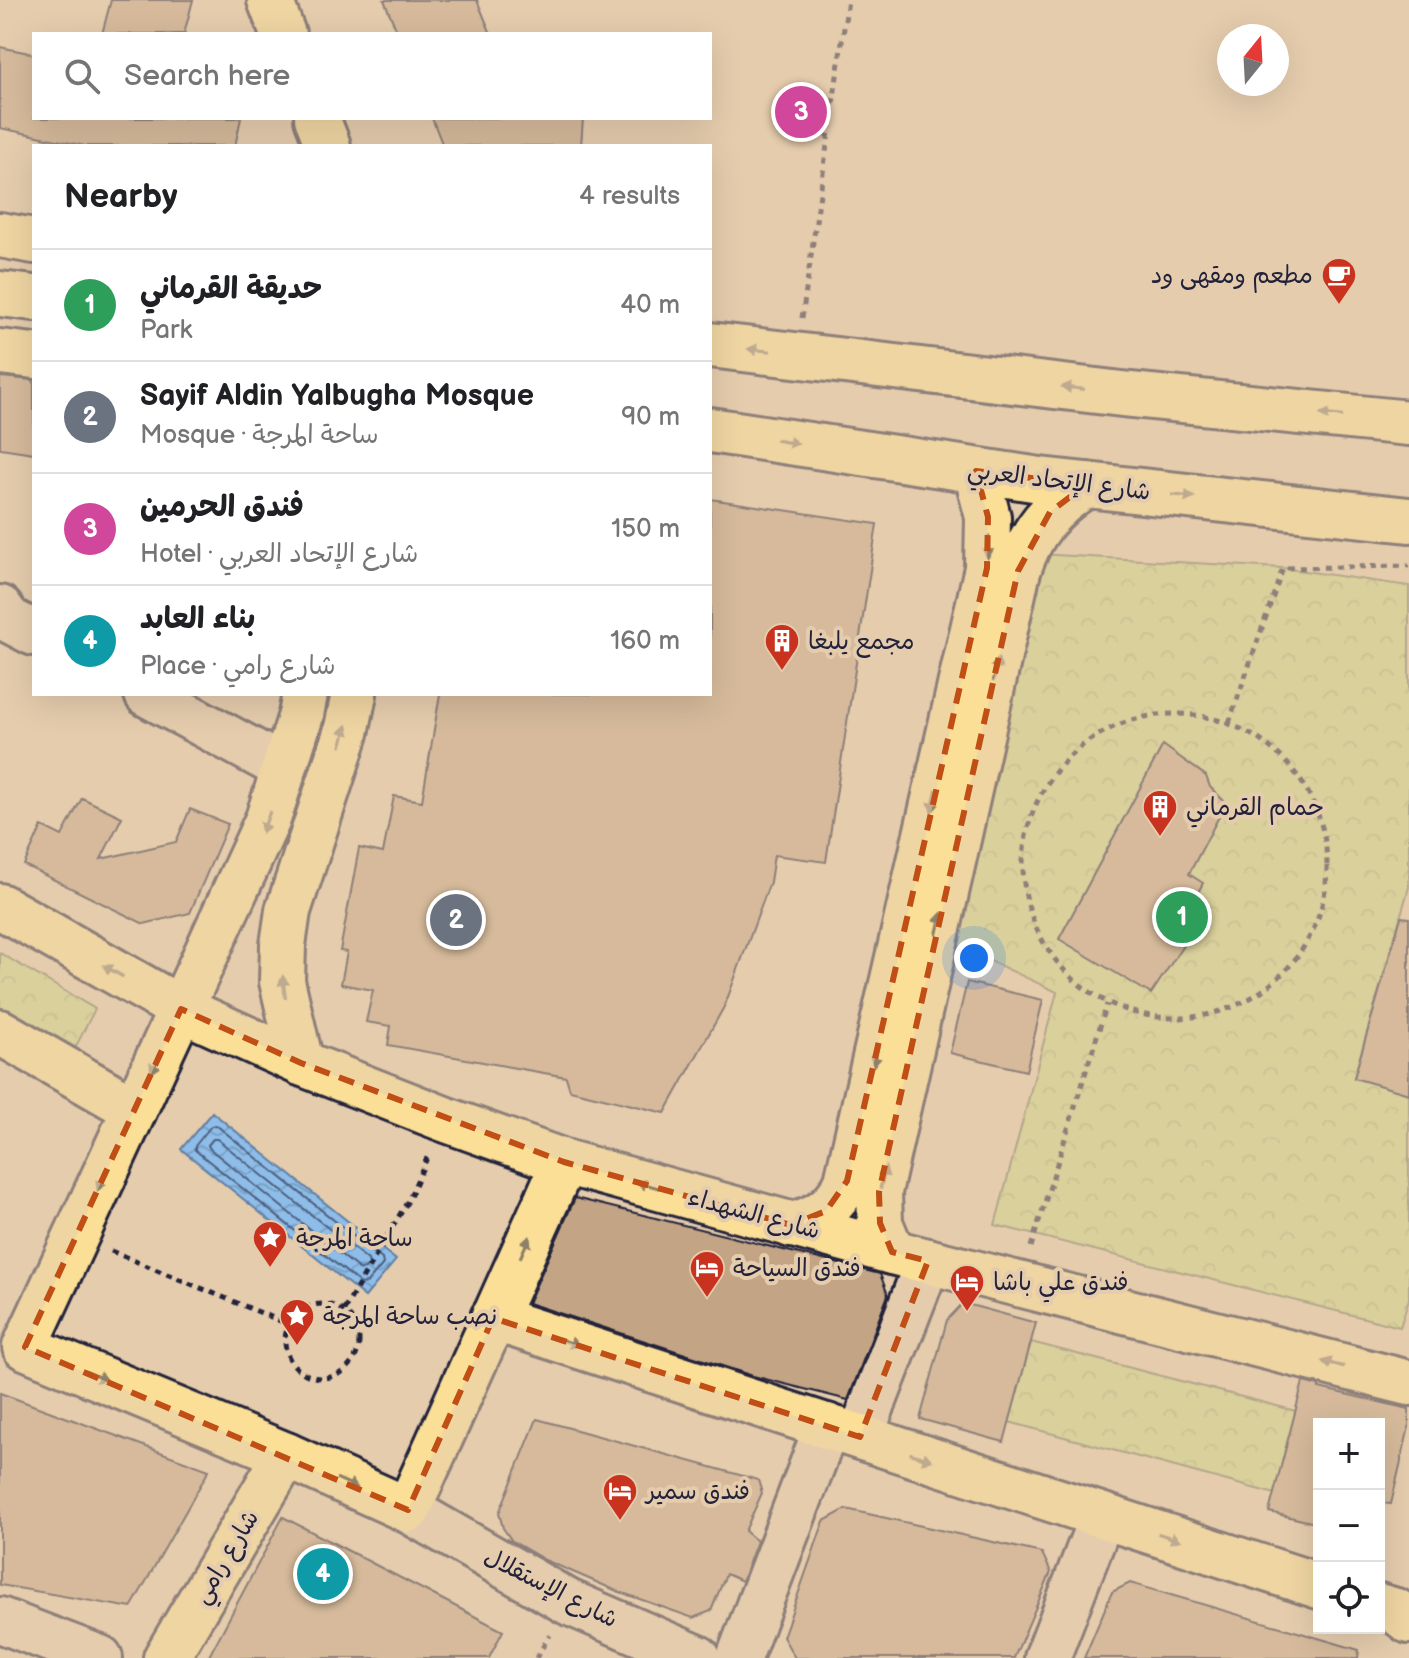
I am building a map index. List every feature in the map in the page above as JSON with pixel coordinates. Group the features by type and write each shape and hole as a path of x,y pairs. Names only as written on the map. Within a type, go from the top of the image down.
{"main road":[{"path":"270,0 282,32"},
{"path":"318,120 327,144"},
{"path":"0,235 32,241"},
{"path":"0,294 32,298"},
{"path":"712,345 1122,394 1409,423"},
{"path":"0,352 32,356"},
{"name":"شارع الإتحاد العربي","path":"712,430 976,471 1409,520"},
{"path":"910,1257 880,1223 879,1192 987,568 988,517 976,471"},
{"path":"791,1225 826,1211 847,1181 1025,550 1050,512 1066,497 1086,485"},
{"path":"0,906 181,1009 301,1063 564,1162 408,1510 286,1455 13,1342 77,1237 134,1109 181,1009 264,828 305,696"},
{"path":"301,1063 282,981 283,945 288,911 346,733 354,696"},
{"path":"0,1032 134,1109"},
{"name":"شارع الشهداء","path":"564,1162 910,1257 1409,1383"},
{"path":"493,1318 1313,1584"},
{"name":"شارع رامي","path":"166,1658 286,1455"},
{"path":"1385,1608 1396,1611 1409,1621"}],"street":[{"path":"0,608 9,620 32,632"},
{"path":"151,696 284,768"},
{"path":"739,1658 843,1432 910,1257"},
{"name":"شارع الإستقلال","path":"408,1510 568,1602 698,1658"},
{"path":"1047,1658 1102,1516"},
{"path":"0,1620 100,1658"}],"path":[{"path":"797,354 848,0"},
{"path":"1229,723 1283,568 1409,566"},
{"path":"1158,714 1229,723 1275,750 1307,788 1317,812 1326,837 1328,886 1312,936 1291,969 1249,1002 1189,1020 1107,1004 1087,993 1062,972 1033,926 1023,892 1023,838 1045,784 1081,744 1128,720 1158,714"},
{"path":"1019,1285 1107,1004"},
{"path":"344,1310 409,1199"},
{"path":"77,1237 288,1324"},
{"path":"319,1304 332,1305 344,1310 353,1321 359,1334 359,1348 344,1372 317,1378 303,1373 293,1364 286,1351 284,1337 288,1324 296,1314 319,1304"}],"highlighted area":[{"path":"976,471 1086,485 1050,512 1018,571 879,1192 880,1223 892,1252 928,1261 860,1437 493,1318 408,1510 25,1347 181,1009 301,1063 564,1162 791,1225 826,1211 847,1181 987,568 988,517"}],"green space":[{"path":"1038,554 1283,568 1409,586 1409,887 1354,1077 1409,1094 1409,1299 1400,1327 995,1225 1057,992 958,946"},
{"path":"0,953 95,1009 73,1052 0,1009"},
{"path":"1031,1342 1296,1411 1275,1494 1009,1422"}],"water":[{"path":"212,1112 396,1260 365,1297 181,1149"}],"building":[{"path":"111,0 193,0 185,32 103,32"},
{"path":"384,0 477,0 490,32 397,32"},
{"path":"0,47 32,54 32,120 241,120 235,144 76,144 0,128"},
{"path":"433,120 583,120 581,144 442,144"},
{"path":"0,377 32,380 32,453 0,448"},
{"path":"712,499 877,524 826,862 774,855 770,882 725,1005 665,1113 570,1090 566,1077 388,1045 391,1026 366,1022 373,990 341,984 347,952 340,951 359,848 383,853 394,796 422,801 440,696 712,696"},
{"name":"حمام القرماني","path":"1163,745 1206,776 1210,787 1226,803 1189,874 1203,883 1181,924 1194,929 1151,994 1059,939"},
{"path":"82,798 122,817 101,859 176,842 190,809 228,824 190,913 144,924 24,865 42,826 62,836"},
{"path":"1401,917 1409,918 1409,1094 1354,1078"},
{"path":"967,982 1043,1000 1026,1071 950,1053"},
{"name":"فندق السياحة","path":"575,1198 880,1274 888,1295 848,1400 753,1376 528,1303"},
{"path":"963,1303 1036,1323 1004,1442 920,1419 947,1320"},
{"path":"1303,1382 1409,1409 1409,1427 1391,1504 1385,1504 1385,1418 1313,1418 1313,1523 1269,1512"},
{"path":"0,1393 209,1470 131,1608 0,1585"},
{"path":"537,1419 758,1480 762,1493 745,1531 757,1541 742,1581 726,1574 711,1611 693,1618 617,1591 545,1560 512,1541 503,1528 499,1513"},
{"path":"846,1509 1042,1553 1051,1572 1014,1658 795,1658 783,1637 824,1521"},
{"path":"283,1517 503,1631 489,1658 208,1658"},
{"path":"1130,1583 1359,1650 1358,1658 1084,1658 1112,1592"}],"place":[{"name":"فندق الحرمين","path":"801,112"},
{"name":"مطعم ومقهى ود","path":"1339,306"},
{"name":"مجمع يلبغا","path":"782,672"},
{"name":"حمام القرماني","path":"1160,838"},
{"name":"حديقة القرماني","path":"1182,917"},
{"name":"Sayif Aldin Yalbugha Mosque","path":"456,920"},
{"name":"ساحة المرجة","path":"270,1269"},
{"name":"فندق السياحة","path":"707,1299"},
{"name":"فندق علي باشا","path":"967,1313"},
{"name":"نصب ساحة المرجة","path":"297,1347"},
{"name":"فندق سمير","path":"620,1522"},
{"name":"بناء العابد","path":"323,1574"}]}
